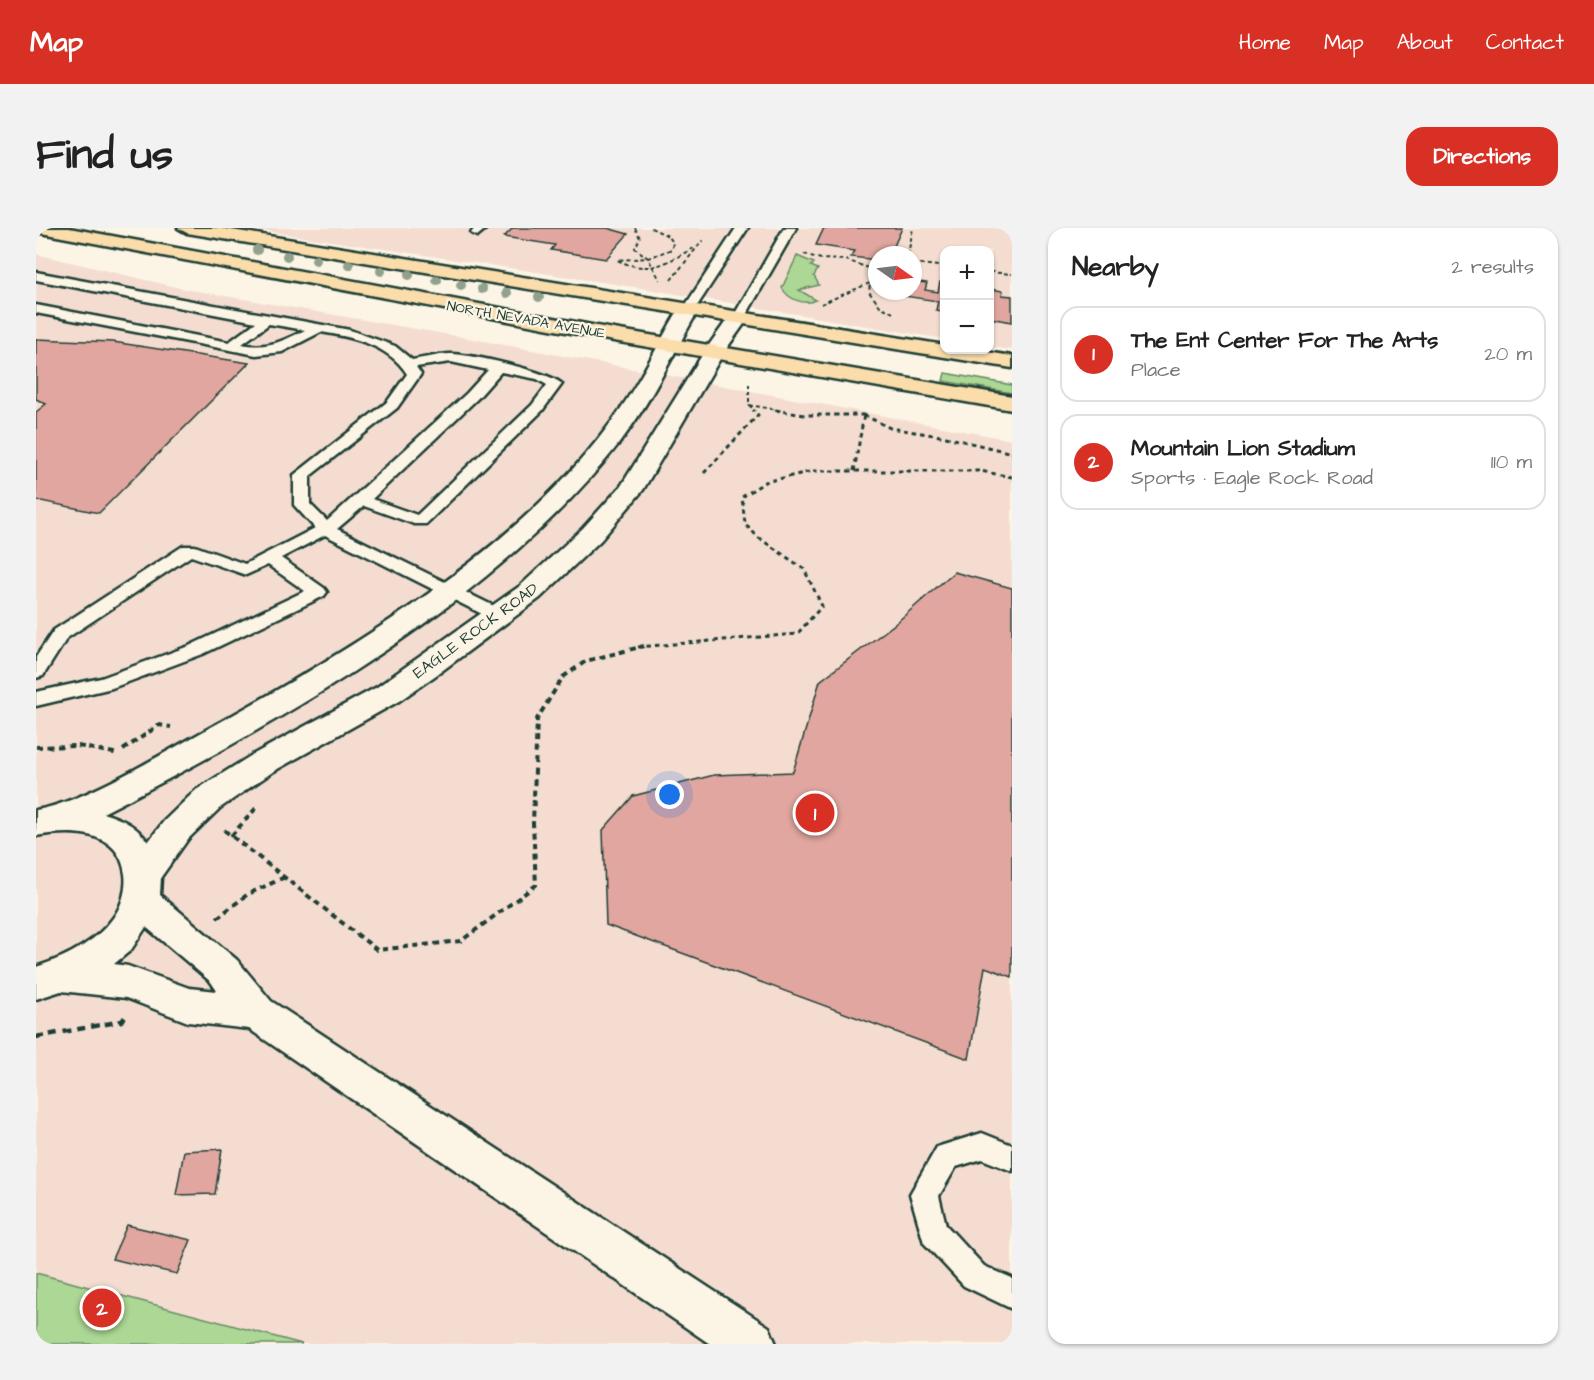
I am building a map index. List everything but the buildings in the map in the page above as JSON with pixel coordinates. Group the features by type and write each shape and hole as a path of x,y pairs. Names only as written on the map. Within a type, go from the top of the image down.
{"main road":[{"name":"NORTH NEVADA AVENUE","path":"41,228 667,345 1012,403"},
{"path":"187,228 1012,362"}],"street":[{"path":"49,821 154,774 239,727 396,631 450,592 538,516 601,451 632,410 689,309"},
{"name":"EAGLE ROCK ROAD","path":"49,979 105,949 125,929 143,887 176,830 198,809 263,763 388,694 530,592 592,534 631,490 714,352 739,317"},
{"path":"49,821 91,822 117,831 136,849 143,887 187,940 224,971 257,1013 753,1344"},
{"path":"49,979 128,982 188,1005 257,1013"}],"lane":[{"path":"689,309 699,289 742,228"},
{"path":"739,317 790,228"},
{"path":"36,276 317,329 386,345 410,364 414,374 392,405 302,475 302,505 325,529 498,615"},
{"path":"36,308 71,283"},
{"path":"36,308 265,351 286,345 317,329"},
{"path":"232,346 267,320"},
{"path":"361,500 420,521 537,408 555,384 541,376 451,358 410,364"},
{"path":"36,672 60,634 189,550 246,570 338,522 472,396 498,367"},
{"path":"36,699 105,683 196,651 318,592 269,558"},
{"path":"1012,1158 982,1146 946,1156 924,1194 934,1233 974,1276 1012,1294"}],"path":[{"path":"635,228 640,238 635,248 648,258 657,275"},
{"path":"651,228 668,236 673,242 672,249 648,258 617,260 626,264 652,266 675,260 696,247 679,273 664,283"},
{"path":"910,246 913,228"},
{"path":"795,252 821,259 846,260 868,269"},
{"path":"922,264 940,266"},
{"path":"994,272 1012,274"},
{"path":"817,306 868,284"},
{"path":"874,300 891,314"},
{"path":"704,473 758,415 749,405 804,415 864,415 890,428 946,437 1012,453"},
{"path":"854,471 864,415"},
{"path":"198,809 377,950 461,941 536,885 533,823 537,718 563,677 586,661 646,645 797,634 822,606 804,568 759,538 745,524 742,497 765,482 813,471 980,471 1012,477"},
{"path":"118,754 159,725"},
{"path":"36,747 56,744 93,746 127,758"},
{"path":"187,940 248,894 285,877"},
{"path":"36,1037 122,1021 128,1014"}],"shaded area":[{"path":"246,228 1012,228 1012,350 994,348 994,246 940,246 940,338 640,288"},
{"path":"36,254 180,288 468,338 1012,440 1012,1344 36,1344"}],"green space":[{"path":"797,256 814,263 811,266 818,269 814,276 819,285 799,290 816,300 811,302 797,300 782,288"},
{"path":"945,373 1012,385 1012,393 943,381"},
{"path":"36,1273 302,1344 36,1344"}],"place":[{"name":"The Ent Center For The Arts","path":"815,813"},
{"name":"Mountain Lion Stadium","path":"102,1308"}]}
